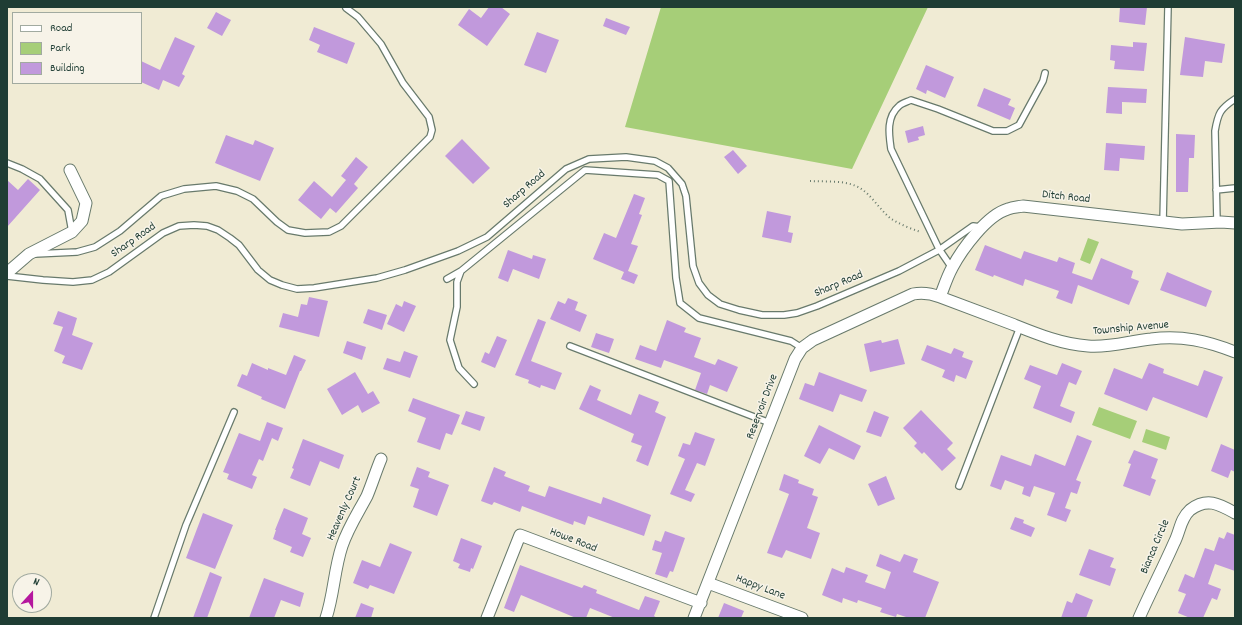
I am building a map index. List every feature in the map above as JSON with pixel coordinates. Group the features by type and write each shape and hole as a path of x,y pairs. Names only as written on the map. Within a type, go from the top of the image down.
{"street":[{"path":"7,274 29,254 72,232 82,221 86,203 70,170"},
{"name":"Ditch Road","path":"940,297 952,268 981,227 990,219 1007,209 1023,206 1182,224 1217,222 1235,223"},
{"name":"Reservoir Drive","path":"694,618 795,359 802,348 813,340 912,294 921,292 940,297"},
{"name":"Township Avenue","path":"940,297 1048,338 1067,343 1089,346 1109,346 1152,339 1191,339 1212,343 1235,352"},
{"name":"Heavenly Court","path":"326,618 331,603 336,567 342,545 367,495 381,459"},
{"name":"Bianca Circle","path":"1139,618 1175,541 1182,520 1190,510 1200,504 1211,503 1219,504 1235,513"},
{"name":"Howe Road","path":"487,618 520,535 701,603"},
{"name":"Happy Lane","path":"708,583 802,618"}],"lane":[{"path":"1163,222 1168,7"},
{"path":"29,254 77,252 95,247 120,231 161,196 184,189 216,186 237,191 253,199 277,222 288,230 305,233 329,232 341,226 430,137 432,130 429,117 403,83 381,44 358,17 346,8"},
{"path":"952,268 939,249 891,149 888,132 892,115 899,106 911,100 993,131 1007,131 1019,125 1043,81 1045,73"},
{"path":"1217,222 1215,131 1217,116 1222,107 1235,99"},
{"name":"Sharp Road","path":"7,274 43,280 73,282 92,280 109,272 163,233 179,226 194,225 207,226 218,230 230,238 239,246 258,270 270,280 282,285 297,289 314,288 377,278 405,270 458,251 487,237 566,169 588,159 626,157 655,161 668,168 682,184 686,196 693,266 699,283 708,295 720,304 762,315 784,315 797,313 899,271 939,249 973,226 981,227"},
{"path":"7,163 40,179 68,210 72,232"},
{"path":"447,279 461,271 585,170 658,175 669,181 676,278 680,303 699,318 791,341 802,348"},
{"path":"1216,190 1235,188"},
{"path":"461,271 457,282 457,308 450,340 458,368 474,384"},
{"path":"959,486 1020,327"},
{"path":"570,346 770,423"},
{"path":"154,618 186,524 234,412"}],"path":[{"path":"810,181 837,182 856,186 874,200 890,218 913,230 932,235"}],"green space":[{"path":"661,7 928,7 852,169 625,127"},
{"path":"1088,238 1099,242 1090,264 1080,260"},
{"path":"1099,407 1137,421 1130,439 1092,425"},
{"path":"1146,429 1170,437 1166,450 1142,442"}],"building":[{"path":"489,7 501,7 510,14 487,46 458,25 469,9 481,18"},
{"path":"1120,7 1147,7 1145,25 1119,22"},
{"path":"216,12 231,20 222,36 207,28"},
{"path":"606,18 630,27 626,35 603,26"},
{"path":"314,27 355,43 347,64 317,52 320,45 309,40"},
{"path":"537,32 559,40 546,73 524,65"},
{"path":"175,37 195,46 182,74 185,76 179,87 163,80 159,90 142,82 142,61 160,70"},
{"path":"1185,37 1225,44 1222,63 1205,61 1203,77 1180,75"},
{"path":"1133,42 1147,43 1144,71 1114,69 1115,61 1110,60 1111,45 1133,47"},
{"path":"926,65 954,77 945,98 927,90 926,94 916,89"},
{"path":"1108,87 1147,89 1146,103 1122,102 1122,114 1106,113"},
{"path":"984,88 1011,99 1008,105 1015,108 1010,120 977,106"},
{"path":"923,126 925,135 918,137 919,140 908,143 905,131"},
{"path":"1176,134 1195,135 1194,158 1189,158 1188,192 1176,192"},
{"path":"226,135 253,145 255,140 274,148 260,181 215,163"},
{"path":"462,139 490,168 473,184 445,156"},
{"path":"1106,143 1145,146 1144,160 1120,158 1119,171 1104,170"},
{"path":"733,150 747,166 738,174 724,157"},
{"path":"356,157 368,167 354,184 358,188 336,213 330,208 321,219 298,200 314,181 332,197 346,180 341,176"},
{"path":"28,179 40,190 7,227 7,180 18,190"},
{"path":"634,194 645,198 639,214 642,215 631,244 638,246 628,271 638,275 634,284 621,279 624,272 593,259 604,233 616,238"},
{"path":"767,211 791,216 788,232 793,233 791,243 762,237"},
{"path":"985,245 1021,259 1024,251 1057,262 1059,257 1075,263 1072,273 1092,280 1101,258 1133,271 1131,278 1139,281 1129,305 1078,285 1072,304 1056,298 1059,291 1025,279 1023,286 994,275 993,277 975,270"},
{"path":"508,250 532,259 533,255 546,259 539,279 513,269 508,282 498,278"},
{"path":"1167,272 1212,291 1206,307 1160,290"},
{"path":"309,297 328,301 319,337 279,327 283,313 298,317 301,304 307,305"},
{"path":"568,298 578,302 575,310 587,315 580,332 550,319 558,301 565,304"},
{"path":"404,301 416,306 404,332 387,324 396,304 402,307"},
{"path":"368,309 387,315 382,330 363,323"},
{"path":"58,311 77,318 72,335 93,343 82,370 62,363 65,356 54,351 63,327 53,324"},
{"path":"538,319 546,322 531,361 562,373 555,390 541,385 540,388 528,383 529,380 515,375"},
{"path":"667,320 686,328 684,332 701,338 694,357 715,365 718,359 738,367 727,392 710,385 707,394 695,390 701,373 664,360 661,368 635,359 640,345 656,351"},
{"path":"596,333 614,339 609,353 591,347"},
{"path":"497,336 507,340 495,368 481,362 485,352 489,354"},
{"path":"898,339 905,364 870,372 864,344 881,340 882,343"},
{"path":"347,341 366,347 362,360 343,353"},
{"path":"927,345 951,354 954,348 964,352 962,357 973,361 966,379 956,375 954,382 942,377 945,370 921,360"},
{"path":"404,351 418,356 410,378 383,369 387,358 400,362"},
{"path":"294,355 306,360 285,409 261,399 262,397 237,386 242,374 247,376 252,363 268,370 268,368 286,375"},
{"path":"1062,363 1082,371 1076,385 1069,382 1060,406 1075,412 1071,423 1033,408 1041,386 1024,379 1030,365 1057,375"},
{"path":"1149,363 1164,369 1163,373 1198,386 1204,370 1223,377 1207,418 1153,397 1147,411 1104,394 1114,368 1142,379"},
{"path":"355,372 368,394 373,391 380,403 362,413 358,405 342,415 327,389"},
{"path":"819,372 867,390 862,402 840,394 833,412 799,399 805,383 814,386"},
{"path":"590,385 601,390 597,400 631,415 639,394 659,402 655,412 666,417 648,466 636,461 642,446 631,442 634,434 579,409"},
{"path":"413,398 460,415 452,435 446,433 440,450 417,442 426,418 408,411"},
{"path":"921,410 953,443 947,449 956,458 942,471 924,452 922,454 914,446 917,443 903,428"},
{"path":"466,411 485,417 480,431 461,424"},
{"path":"874,411 889,417 881,437 866,432"},
{"path":"267,422 283,428 278,441 272,438 263,461 259,459 252,475 257,477 252,489 227,479 229,474 223,472 239,433 260,441"},
{"path":"819,425 861,446 854,460 829,448 820,464 804,456"},
{"path":"695,432 715,439 705,466 697,463 685,490 695,494 691,502 670,494 685,459 678,456 683,443 690,445"},
{"path":"1077,435 1092,441 1076,480 1081,482 1077,494 1071,492 1065,508 1071,510 1066,522 1047,515 1055,493 1034,486 1030,497 1022,494 1024,487 1005,480 1001,490 990,486 1001,455 1031,466 1035,454 1065,466"},
{"path":"303,439 344,455 339,469 320,461 310,486 290,478 294,469 292,468"},
{"path":"1221,444 1235,450 1235,472 1231,470 1228,478 1211,471"},
{"path":"1134,450 1158,459 1151,478 1156,480 1150,496 1123,486 1131,464 1128,463"},
{"path":"417,467 430,472 428,477 449,485 437,516 413,507 419,489 410,486"},
{"path":"494,467 506,472 504,476 530,486 528,491 545,497 549,486 601,504 603,497 651,515 644,536 588,516 585,525 574,521 573,525 522,506 520,512 494,502 492,505 481,501"},
{"path":"784,474 799,480 798,483 814,489 812,495 818,497 807,528 820,533 811,559 786,550 782,558 767,553 789,494 779,490"},
{"path":"886,476 895,499 878,506 868,484"},
{"path":"284,508 308,518 302,534 311,538 303,557 290,552 292,547 273,539"},
{"path":"203,513 233,525 215,569 186,558"},
{"path":"1015,517 1024,520 1023,523 1035,528 1031,537 1010,529"},
{"path":"665,531 685,538 673,572 670,571 667,578 655,574 662,553 652,550 655,540 661,542"},
{"path":"1227,532 1235,535 1235,571 1215,564 1208,584 1221,589 1217,600 1212,598 1203,618 1190,618 1178,613 1186,594 1178,591 1185,574 1194,578 1205,548 1214,551 1219,537 1224,539"},
{"path":"461,538 482,546 473,569 471,568 470,572 458,568 460,564 453,561"},
{"path":"390,543 412,552 394,594 370,585 368,589 353,583 362,560 380,567"},
{"path":"1089,549 1114,558 1110,567 1116,569 1110,586 1079,575"},
{"path":"880,554 900,562 904,554 918,559 913,572 939,582 925,618 909,618 897,614 896,617 880,612 882,608 858,600 857,603 843,598 842,603 822,595 832,568 844,573 846,567 868,575 865,582 885,589 891,572 876,566"},
{"path":"520,565 582,588 584,585 597,590 596,593 639,610 645,596 660,601 654,616 657,618 615,618 590,608 586,618 576,618 521,595 514,612 504,608"},
{"path":"210,572 222,577 207,618 193,618"},
{"path":"264,578 304,593 300,607 281,600 274,618 249,618"},
{"path":"1076,593 1093,600 1086,618 1061,618 1067,601 1072,603"},
{"path":"361,603 374,608 371,618 355,618"},
{"path":"724,603 744,611 741,618 718,618"}]}
